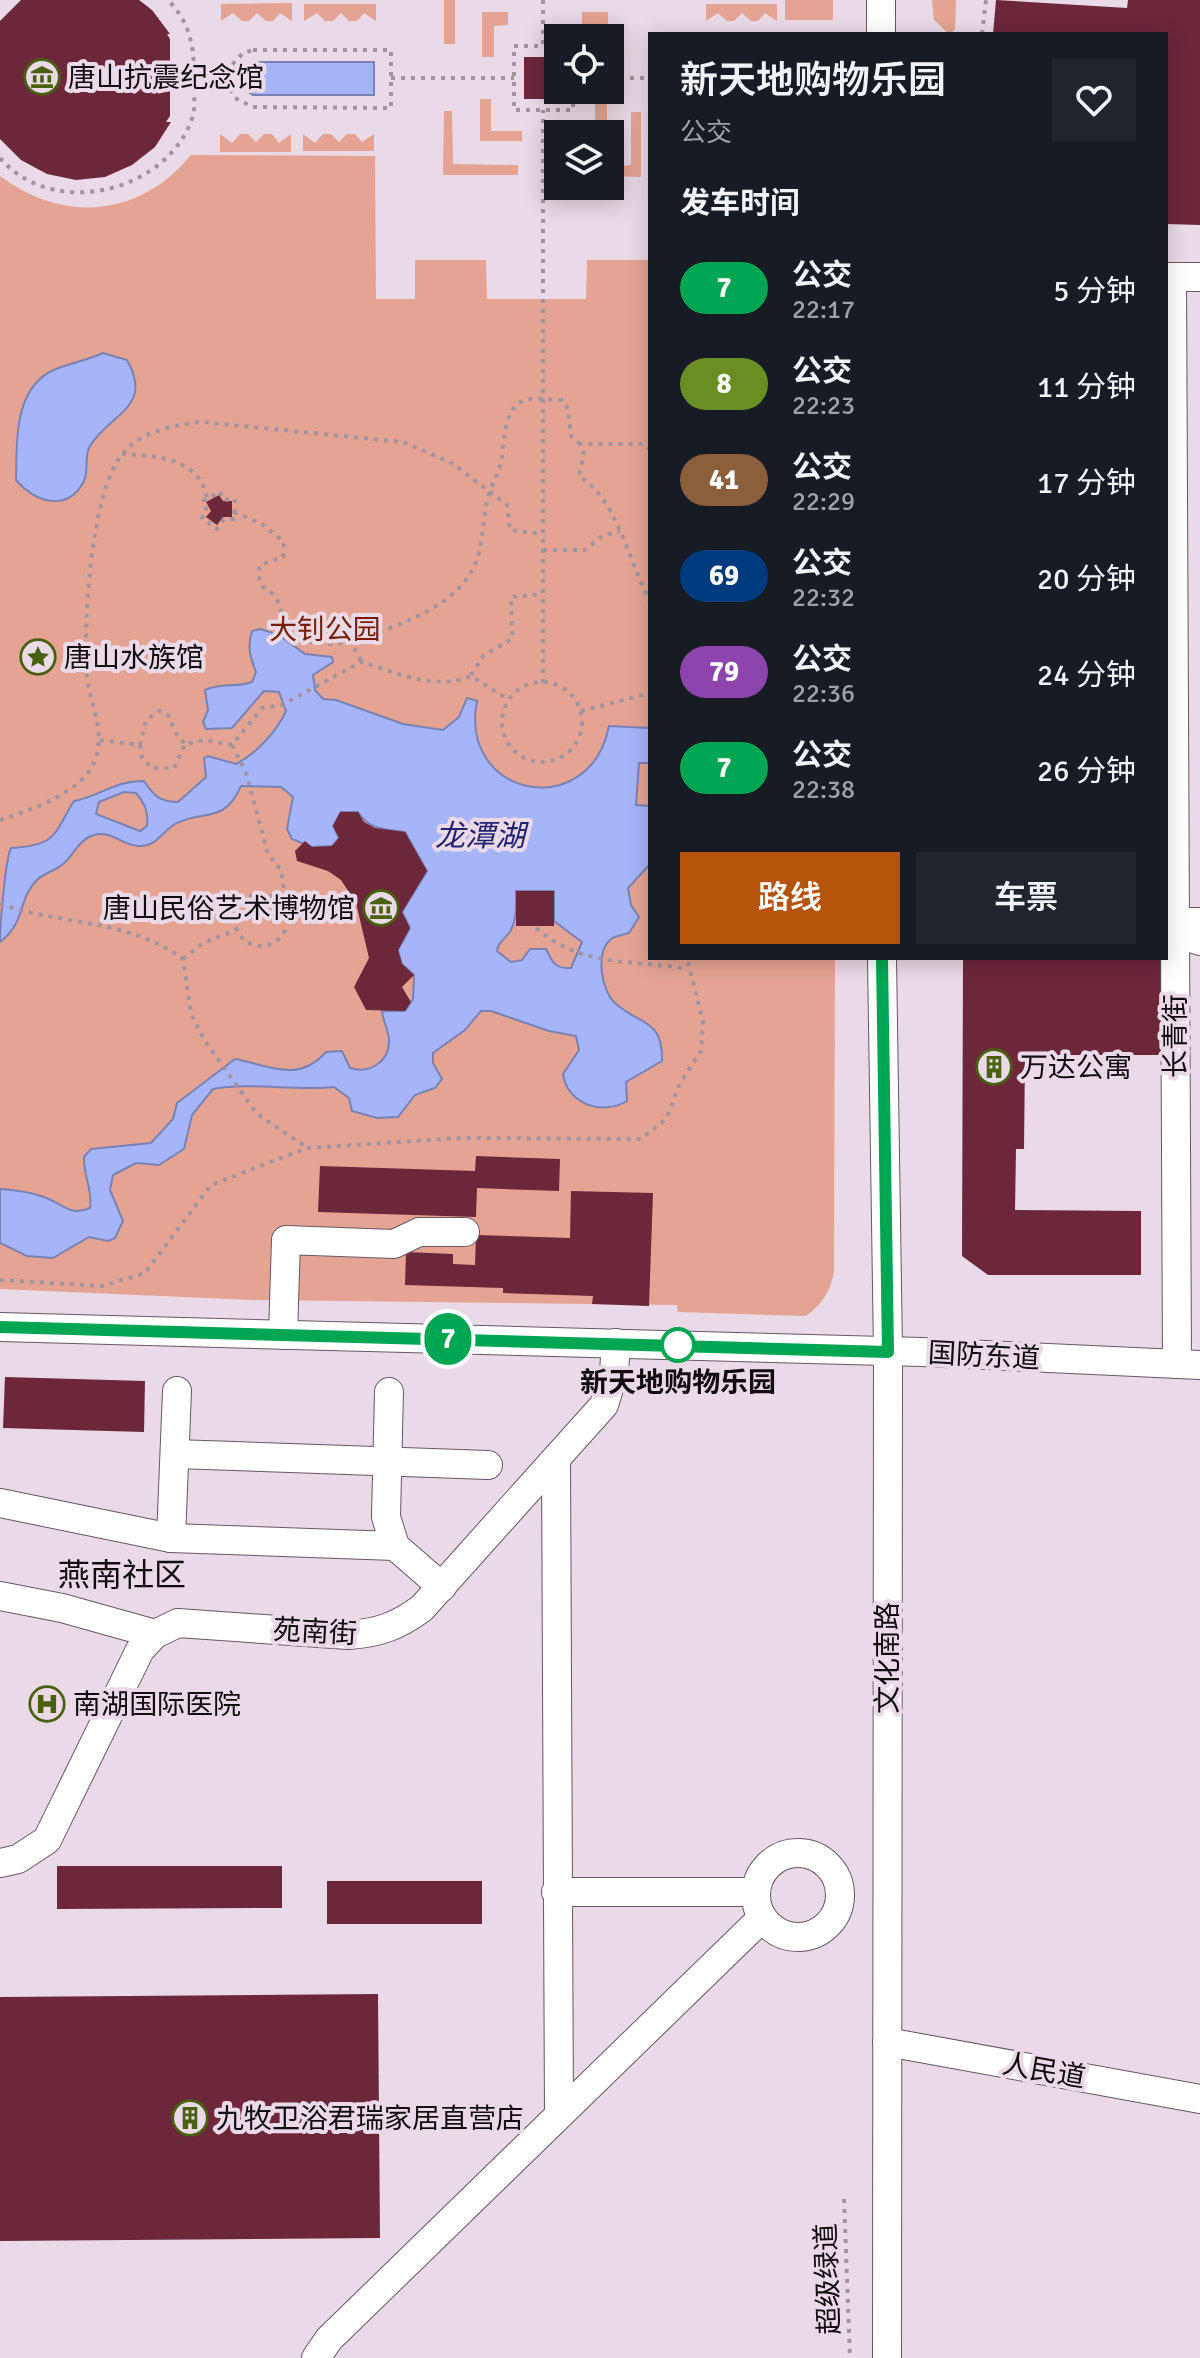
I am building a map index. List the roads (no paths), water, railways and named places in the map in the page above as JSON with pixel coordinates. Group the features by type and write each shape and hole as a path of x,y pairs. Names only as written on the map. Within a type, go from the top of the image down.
{"street":[{"path":"881,0 881,32"},
{"name":"长青街","path":"1179,277 1188,932 1188,1364"},
{"name":"文化南路","path":"882,960 888,1352 887,2358"},
{"path":"283,1335 286,1240 394,1244 419,1232 465,1232"},
{"name":"国防东道","path":"0,1327 616,1343 1188,1364"},
{"name":"苑南街","path":"155,1634 178,1623 348,1635 376,1633 400,1624 442,1587 604,1405 614,1372 616,1343"},
{"path":"171,1538 177,1391"},
{"path":"389,1392 386,1517 395,1546 442,1587"},
{"path":"175,1454 488,1465"},
{"path":"556,1461 559,2115"},
{"path":"0,1503 171,1538 395,1546"},
{"path":"0,1596 62,1608 155,1634 140,1650 47,1840 18,1859 0,1863"},
{"path":"316,2358 329,2339 559,2115 759,1905 767,1867 778,1858 805,1854 829,1868 840,1893 832,1919 811,1935 783,1935 759,1905 556,1892"},
{"path":"840,1893 887,1892"},
{"name":"人民道","path":"887,2042 1200,2099"}],"water":[{"path":"253,62 374,62 374,95 253,95 244,88 241,78 244,69"},
{"path":"103,353 127,360 134,376 132,400 90,446 85,478 76,492 59,501 31,494 16,480 20,417 32,388 42,377 56,369"},
{"name":"龙潭湖","path":"260,629 279,635 305,654 332,657 333,662 313,675 315,690 323,699 336,700 403,724 443,730 459,717 467,698 477,701 476,734 487,759 505,777 529,786 554,786 578,777 597,757 609,726 648,728 648,763 639,763 636,805 648,806 648,866 628,888 631,905 639,917 629,933 613,938 606,945 602,971 606,989 615,1003 648,1024 659,1037 662,1061 626,1082 627,1101 597,1107 578,1100 571,1093 563,1074 579,1050 576,1036 549,1031 491,1011 481,1011 465,1030 433,1053 433,1063 442,1079 435,1088 415,1095 398,1117 377,1118 352,1111 349,1098 334,1087 243,1086 213,1089 192,1115 184,1149 159,1165 136,1163 113,1175 110,1190 123,1221 115,1238 108,1241 89,1237 53,1258 27,1256 0,1243 0,1189 39,1195 71,1210 90,1208 84,1157 91,1149 151,1143 173,1119 177,1103 235,1059 294,1070 315,1062 326,1052 342,1051 350,1068 370,1068 381,1061 388,1050 382,1011 405,1011 413,999 414,975 402,964 398,950 410,928 402,912 427,871 405,832 372,825 358,812 341,812 333,826 339,838 332,846 312,847 292,839 287,829 293,797 281,787 241,786 220,811 175,824 146,845 134,846 100,834 89,837 63,864 37,880 14,926 0,942 11,848 46,841 53,836 74,801 124,783 144,781 158,797 178,802 206,777 204,758 208,756 236,764 271,734 286,711 279,692 264,691 232,728 206,729 203,722 208,710 205,690 252,682 256,672 250,642 252,631","holes":["124,792 136,793 146,808 147,817 147,826 140,831 96,814 99,802","516,891 554,891 554,921 582,942 571,968 555,964 546,949 530,949 522,960 511,962 497,951 513,925"]}],"place":[{"name":"唐山抗震纪念馆","path":"42,77"},
{"name":"唐山水族馆","path":"38,657"},
{"name":"唐山民俗艺术博物馆","path":"381,908"},
{"name":"万达公寓","path":"994,1067"},
{"name":"新天地购物乐园","path":"678,1345"},
{"name":"南湖国际医院","path":"47,1704"},
{"name":"九牧卫浴君瑞家居直营店","path":"190,2118"}],"district":[{"name":"燕南社区","path":"122,1575"}],"park label":[{"name":"大钊公园","path":"325,629"}]}
